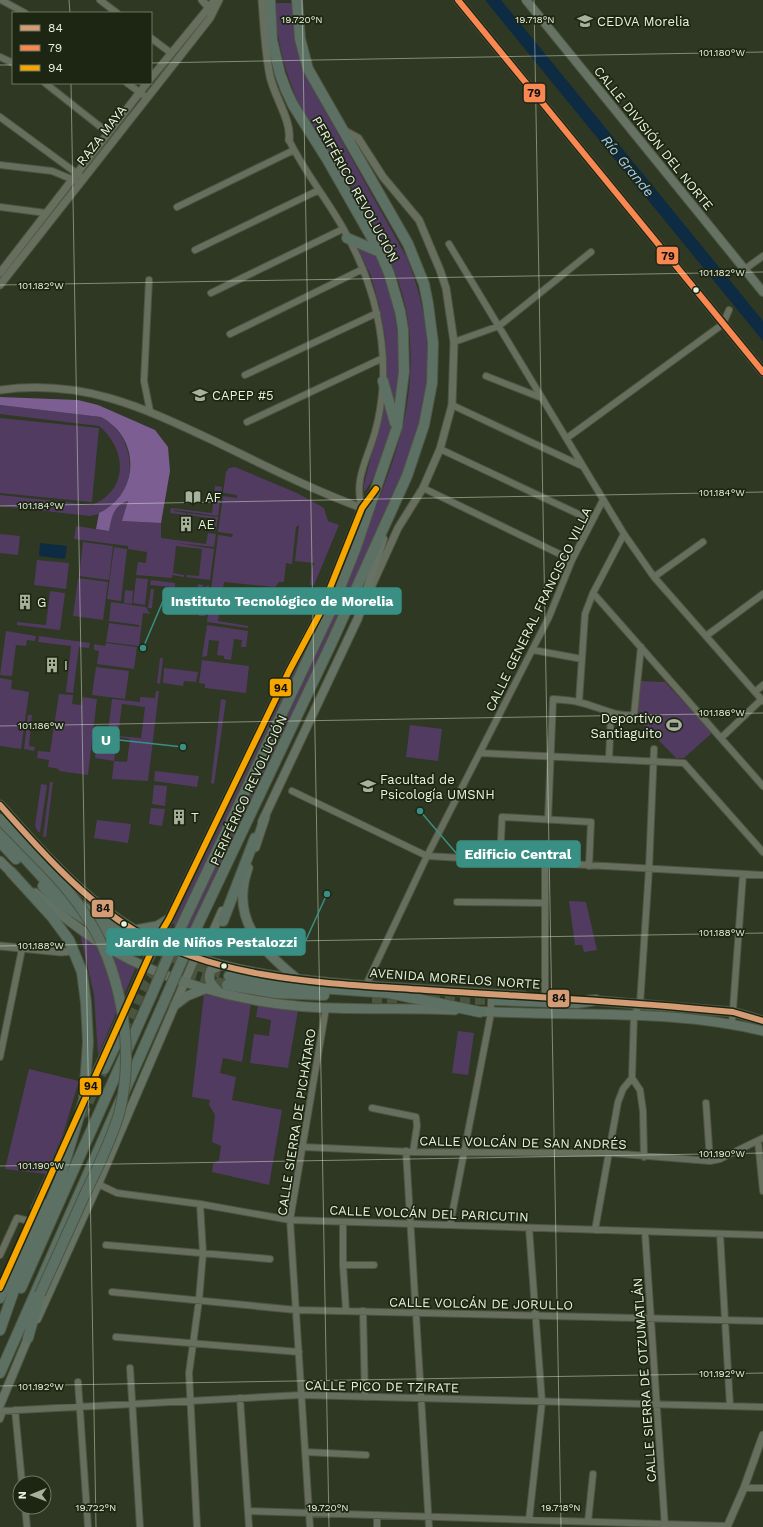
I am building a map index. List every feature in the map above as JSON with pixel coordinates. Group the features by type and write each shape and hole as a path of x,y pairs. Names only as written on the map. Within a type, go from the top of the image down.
{"highway":[{"name":"PERIFÉRICO REVOLUCIÓN","path":"0,1335 181,926 331,610 355,550 397,427 404,372 403,329 395,293 380,252 327,160 293,105 280,74 272,40 270,0"},
{"name":"PERIFÉRICO REVOLUCIÓN","path":"13,1342 194,933 332,642 394,506 418,445 429,404 433,362 432,324 424,284 408,244 308,69 300,39 297,0"},
{"path":"345,233 380,252"},
{"path":"383,381 397,427"},
{"path":"0,819 70,894 83,912 100,945 116,983 124,1022 124,1075 119,1114 103,1156 40,1294 13,1342 0,1373"},
{"path":"0,831 42,877 59,892 131,932"},
{"path":"223,921 255,838"},
{"path":"0,842 57,900 119,941"},
{"path":"0,1330 20,1273 59,1181 84,1100 88,1042 86,1003 82,972 74,950 64,932 10,872"},
{"path":"372,998 276,993 228,981 389,993 480,1012"},
{"path":"494,997 577,1003 596,1000"},
{"path":"104,1069 121,1034"},
{"path":"0,1298 49,1189"},
{"path":"28,1338 40,1294"}],"main road":[{"path":"458,0 763,372"},
{"name":"CALLE DIVISIÓN DEL NORTE","path":"526,0 763,292"},
{"path":"0,1288 144,966 289,671 320,613 362,508 376,489"},
{"name":"PERIFÉRICO REVOLUCIÓN","path":"1,1409 28,1338 98,1184 195,958 210,938 358,618 394,506"},
{"name":"AVENIDA MORELOS NORTE","path":"0,805 57,867 116,917 131,932 195,958 221,965 297,979 494,997 596,1000 733,1012 763,1021"},
{"path":"265,817 245,876 242,895 243,909 246,922 263,949 297,979"},
{"path":"0,861 10,872 68,921 121,954 144,966 185,982 257,1000 326,1008 399,1008 490,1013 634,1015 732,1023 763,1031"},
{"path":"121,954 128,953 136,944 131,932 157,926 168,919"},
{"path":"218,991 211,985 209,978 211,970 221,965"},
{"path":"175,1005 191,994 207,988"}],"street":[{"path":"1,0 23,12"},
{"path":"100,0 116,12"},
{"path":"202,0 209,8 210,18"},
{"path":"152,77 215,0"},
{"name":"RAZA MAYA","path":"0,285 78,180 210,18 219,0"},
{"path":"262,0 272,40"},
{"path":"262,0 270,76 277,99 288,126 289,140 345,233 363,269 377,314 383,358 383,381 375,431 359,483 358,496 362,508"},
{"path":"152,39 171,53"},
{"path":"0,57 12,63"},
{"path":"46,84 107,132"},
{"path":"128,84 146,97"},
{"name":"RAZA MAYA","path":"78,180 77,172 146,84"},
{"path":"0,117 77,172"},
{"path":"343,130 358,138 383,177 419,220 446,288 454,342 452,405 440,449 424,488 398,528 358,618"},
{"path":"177,207 294,150"},
{"path":"0,165 52,171 78,180"},
{"name":"RAZA MAYA","path":"0,273 46,213 78,180"},
{"path":"195,250 320,190"},
{"path":"0,207 46,213"},
{"path":"211,293 345,233"},
{"path":"449,244 500,326 567,438 582,466 624,534 654,577 762,700 721,738"},
{"path":"454,342 500,326 591,252"},
{"path":"745,269 763,256"},
{"path":"230,334 363,269"},
{"path":"149,280 144,381 150,411"},
{"path":"567,438 723,324 729,310"},
{"path":"245,375 377,314"},
{"path":"248,422 383,358"},
{"path":"486,376 542,398"},
{"path":"0,390 44,387 74,389 103,395 150,411 328,495 362,508"},
{"path":"452,405 582,466"},
{"path":"440,449 591,520"},
{"path":"424,488 572,560"},
{"name":"CALLE GENERAL FRANCISCO VILLA","path":"366,985 427,856 533,650 549,617 572,560 591,520 603,500"},
{"path":"579,702 585,614 593,593 624,534"},
{"path":"654,577 703,542"},
{"path":"593,593 763,786"},
{"path":"706,636 763,594"},
{"path":"548,820 553,699 579,702 611,713 625,716 634,715 641,647"},
{"path":"533,650 582,658"},
{"path":"755,692 763,685"},
{"path":"609,759 611,713"},
{"path":"644,1157 643,1112 640,1090 632,1078 634,1015 640,1004 649,869 654,748"},
{"path":"480,753 684,762 763,852"},
{"path":"292,791 427,856 763,875"},
{"path":"500,861 502,818 591,822 589,866"},
{"path":"545,863 545,998"},
{"path":"732,1023 743,874"},
{"path":"457,902 544,903"},
{"path":"0,946 68,952 74,950"},
{"path":"0,1057 22,949"},
{"path":"450,1225 494,997"},
{"name":"CALLE SIERRA DE PICHÁTARO","path":"310,1527 290,1220 326,1008"},
{"path":"0,1021 7,1022"},
{"path":"595,1230 618,1102 623,1089 632,1078"},
{"path":"706,1103 710,1161"},
{"path":"372,1108 416,1116 417,1126 413,1152"},
{"path":"760,1139 763,1191"},
{"name":"CALLE VOLCÁN DE SAN ANDRÉS","path":"302,1147 413,1152 610,1152 644,1157 710,1161 720,1159 760,1139"},
{"path":"406,1151 429,1527"},
{"name":"CALLE VOLCÁN DEL PARICUTIN","path":"98,1184 117,1193 200,1204 290,1220 763,1236"},
{"path":"197,1527 189,1373 199,1300 203,1253 200,1204"},
{"path":"0,1255 17,1218 29,1221"},
{"path":"343,1222 343,1265 346,1311"},
{"path":"529,1228 542,1402 529,1520"},
{"name":"CALLE SIERRA DE OTZUMATLÁN","path":"645,1232 665,1526"},
{"path":"720,1234 730,1406"},
{"path":"106,1245 270,1259"},
{"path":"343,1265 374,1265"},
{"name":"CALLE VOLCÁN DE JORULLO","path":"112,1292 296,1310 763,1321"},
{"path":"364,1311 365,1397"},
{"path":"116,1337 299,1352"},
{"path":"130,1368 140,1527"},
{"path":"78,1382 88,1527"},
{"name":"CALLE PICO DE TZIRATE","path":"1,1409 15,1410 80,1407 301,1395 763,1407"},
{"path":"240,1398 249,1527"},
{"path":"0,1419 1,1409"},
{"path":"15,1410 21,1475"},
{"path":"248,1511 529,1520 544,1524 588,1522 665,1526 727,1527 744,1488 763,1435"},
{"path":"305,1452 366,1455"},
{"path":"588,1522 593,1474"},
{"path":"744,1488 763,1488"},
{"path":"26,1515 27,1527"},
{"path":"377,1516 377,1527"}],"shaded area":[{"path":"274,3 292,3 293,27 302,69 407,258 418,290 425,322 428,355 426,388 422,413 415,438 388,511 293,715 186,937 182,936 251,794 317,651 357,554 399,442 404,423 410,380 411,356 409,333 406,309 399,283 389,257 376,231 347,181 302,110 296,97 286,71 277,31"},
{"path":"356,245 378,256 395,314 399,353 399,372 395,413 387,382 385,336 379,305 371,276"},
{"path":"0,397 78,400 98,405 155,430 168,447 170,471 161,523 122,521 128,501 119,506 114,512 109,531 96,529 99,513 112,504 122,493 128,480 130,466 129,452 123,438 114,426 101,417 0,405"},
{"path":"386,398 392,425 391,435 377,471 364,492 364,484"},
{"path":"0,405 101,417 114,427 124,440 129,455 130,471 126,487 119,500 107,510 90,516 0,506 0,495 92,505 104,498 113,490 118,479 120,468 119,457 115,446 108,435 99,426 0,414"},
{"path":"0,418 99,428 92,502 0,493"},
{"path":"235,467 297,493 324,508 328,521 339,525 314,585 310,585 312,567 315,563 295,561 299,525 296,527 292,564 286,563 284,582 279,582 275,587 224,582 218,621 248,626 248,628 207,622 218,535 232,537 233,534 218,532 223,496 237,498 237,495 223,493 226,472 229,468"},
{"path":"215,486 222,487 218,516 174,510 186,513 186,515 170,513 171,508 212,513"},
{"path":"129,501 123,521 161,523 161,538 206,544 208,533 216,534 214,547 176,543 214,549 210,580 186,577 187,575 199,576 202,549 176,546 173,573 184,575 184,577 172,575 172,578 136,575 138,562 146,563 147,552 128,549 128,546 74,539 76,526 109,531 111,520 116,509 123,503"},
{"path":"187,513 218,517 216,531 208,530 209,518 187,515"},
{"path":"0,534 20,536 18,555 0,553"},
{"path":"83,542 113,546 111,563 81,559"},
{"path":"114,547 127,549 121,601 107,599"},
{"path":"81,559 111,563 109,580 79,576"},
{"path":"37,560 69,563 66,589 34,585"},
{"path":"78,578 108,582 103,620 73,616"},
{"path":"136,578 148,579 145,605 133,603"},
{"path":"151,580 175,583 175,587 178,588 176,601 169,600 170,587 150,585"},
{"path":"198,584 203,585 203,588 209,585 205,616 199,616 201,599 192,598 190,614 178,613 181,588 197,590"},
{"path":"151,589 154,589 152,608 148,608"},
{"path":"125,590 133,591 132,604 124,603"},
{"path":"50,591 65,593 60,630 17,625 17,622 46,625"},
{"path":"111,602 146,607 150,614 143,613 139,646 106,642 109,623 139,627 139,625 109,621"},
{"path":"321,620 176,925 174,926 173,923 286,686"},
{"path":"207,625 248,631 246,647 241,647 242,640 234,639 231,660 224,659 224,656 217,655 219,641 209,640 207,656 202,657"},
{"path":"6,631 36,636 35,641 27,640 26,646 16,645 12,676 0,675"},
{"path":"39,636 90,643 89,648 79,647 73,693 66,692 71,646 38,642"},
{"path":"106,643 137,647 134,669 97,664 99,651 94,650 94,644 105,646"},
{"path":"160,658 163,658 160,684 157,683"},
{"path":"202,660 249,666 246,693 205,688 205,684 199,683"},
{"path":"96,667 129,671 125,699 92,695"},
{"path":"164,668 198,672 196,682 184,681 183,686 163,683"},
{"path":"0,678 12,680 11,689 29,692 21,749 0,746"},
{"name":"Deportivo Santiaguito","path":"639,681 665,682 712,733 684,758 676,758 637,718"},
{"path":"156,691 159,691 148,781 112,779 114,761 95,758 97,739 107,740 112,699 140,702 140,697 155,698","holes":["122,704 145,707 141,738 118,736","117,737 130,739 127,762 114,761"]},
{"path":"59,694 73,695 72,704 81,705 83,697 97,699 88,775 59,771 59,769 48,767 49,760 37,758 38,751 50,752"},
{"path":"221,699 226,700 214,784 211,783"},
{"path":"28,715 32,715 29,746 35,747 34,751 24,749"},
{"path":"410,725 442,729 438,761 406,757"},
{"path":"155,771 199,776 197,787 154,781"},
{"path":"50,782 53,782 46,837 43,837"},
{"path":"41,784 47,785 40,832 38,832 35,826"},
{"path":"154,785 167,786 165,806 152,804"},
{"path":"151,808 165,809 162,826 149,824"},
{"path":"97,820 131,824 128,843 94,838"},
{"path":"569,901 586,902 597,950 584,952 582,945 575,945"},
{"path":"80,934 136,967 98,1055 94,995"},
{"path":"204,994 251,1004 242,1062 223,1058 220,1073 236,1077 232,1100 282,1110 269,1185 212,1172 213,1164 219,1160 221,1146 212,1142 215,1115 209,1105 210,1100 192,1097"},
{"path":"258,1005 298,1010 288,1068 250,1063 254,1034 269,1036 271,1020 256,1017"},
{"path":"458,1031 474,1033 468,1075 452,1073"},
{"path":"29,1069 79,1081 63,1134 46,1174 5,1169"}],"water":[{"name":"Río Grande","path":"485,0 501,0 763,321 763,341"},
{"path":"40,543 67,546 65,559 39,556"}],"tunnel":[{"path":"206,948 215,938 223,921"},
{"path":"128,935 174,958 229,976"},
{"path":"119,941 171,967 227,985"},
{"path":"123,1031 144,985 153,973 163,969"},
{"path":"372,998 402,998"},
{"path":"430,999 496,1000"},
{"path":"82,1116 104,1069"},
{"path":"49,1189 62,1160"}],"transit line":[{"name":"79","path":"458,0 763,372"},
{"name":"94","path":"0,1288 156,941 169,919 289,671 320,613 362,508 376,489"},
{"name":"84","path":"0,805 63,873 116,918 134,930 168,947 203,960 239,970 313,981 351,985 590,1000 688,1008 733,1012 763,1021"}],"place":[{"name":"CEDVA Morelia","path":"585,21"},
{"name":"CAPEP #5","path":"200,395"},
{"name":"AF","path":"193,497"},
{"name":"AE","path":"186,524"},
{"name":"G","path":"25,602"},
{"name":"Instituto Tecnológico de Morelia","path":"143,648"},
{"name":"I","path":"52,665"},
{"name":"Deportivo Santiaguito","path":"674,725"},
{"name":"U","path":"183,747"},
{"name":"Facultad de Psicología UMSNH","path":"368,786"},
{"name":"Edificio Central","path":"420,811"},
{"name":"T","path":"179,817"},
{"name":"Jardín de Niños Pestalozzi","path":"327,894"}]}
